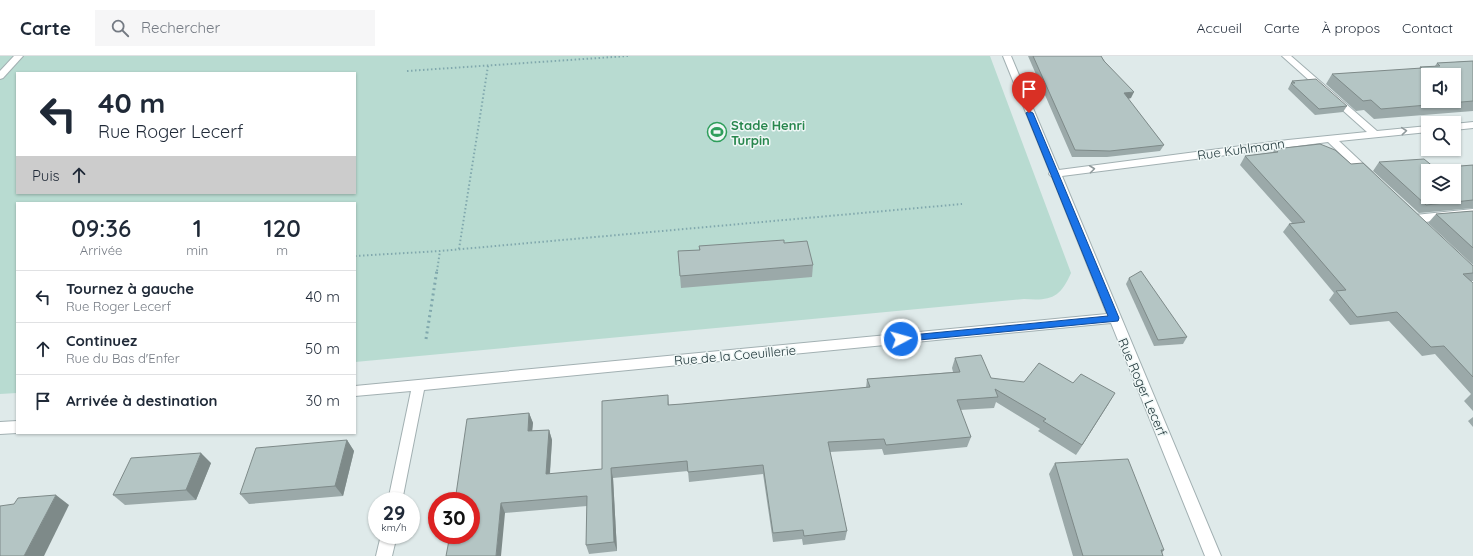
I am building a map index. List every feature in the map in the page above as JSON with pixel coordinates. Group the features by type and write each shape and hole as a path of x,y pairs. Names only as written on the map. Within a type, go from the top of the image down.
{"street":[{"path":"0,76 19,56"},
{"name":"Rue Roger Lecerf","path":"1006,56 1213,556"},
{"path":"1286,56 1375,134"},
{"path":"1461,126 1473,125"},
{"name":"Rue Kuhlmann","path":"1054,174 1330,138 1421,130"},
{"path":"1330,138 1377,183"},
{"path":"1427,230 1412,217 1473,213"},
{"name":"Rue de la Coeuillerie","path":"356,391 1114,318"},
{"path":"397,492 419,384"},
{"path":"0,428 16,426"},
{"path":"384,556 386,544"}],"path":[{"path":"407,71 628,56"},
{"path":"459,249 488,66"},
{"path":"356,256 440,251 962,204"},
{"path":"426,339 440,251"}],"green space":[{"path":"0,56 990,56 1071,273 1063,288 1058,293 1054,296 1041,299 1024,299 356,362 356,202 16,202 16,393 0,394"}],"building":[{"path":"1033,56 1101,56 1134,92 1124,93 1164,145 1110,151 1075,150"},
{"path":"1473,61 1473,101 1461,102 1461,68 1420,67 1440,66 1437,63"},
{"path":"1421,68 1421,106 1381,109 1371,100 1363,101 1332,74"},
{"path":"1316,79 1347,106 1319,109 1291,83 1295,83 1292,81"},
{"path":"1320,144 1335,150 1351,164 1363,163 1473,266 1473,273 1463,274 1473,283 1473,377 1444,346 1431,347 1397,312 1357,317 1336,291 1346,290 1289,224 1305,222 1245,156 1278,152 1275,149"},
{"path":"1424,159 1430,164 1421,164 1421,200 1379,162"},
{"path":"1473,165 1473,200 1461,201 1461,166"},
{"path":"1473,211 1473,248 1436,214"},
{"path":"784,240 784,243 807,241 813,265 680,276 678,251 700,250 699,246"},
{"path":"1141,271 1187,337 1158,340 1129,278"},
{"path":"981,355 991,378 1024,382 1039,363 1073,383 1081,374 1115,393 1082,445 1043,421 1046,419 995,389 998,397 957,400 971,437 886,445 884,439 828,442 847,531 804,536 803,530 773,533 763,465 688,472 687,461 611,468 614,542 586,545 587,496 501,503 496,556 446,556 448,544 480,544 480,492 456,492 467,419 529,413 528,431 549,430 546,474 602,469 602,401 668,395 668,405 870,387 867,379 960,372 955,358"},
{"path":"347,440 335,486 240,494 256,448"},
{"path":"201,453 186,490 113,495 131,458"},
{"path":"1128,459 1164,550 1161,550 1163,556 1083,556 1055,463"},
{"path":"56,495 24,556 0,556 0,506 14,504 18,498"}],"place":[{"name":"Stade Henri Turpin","path":"717,132"}],"route":[{"path":"901,339 1114,318 1029,113"}]}
